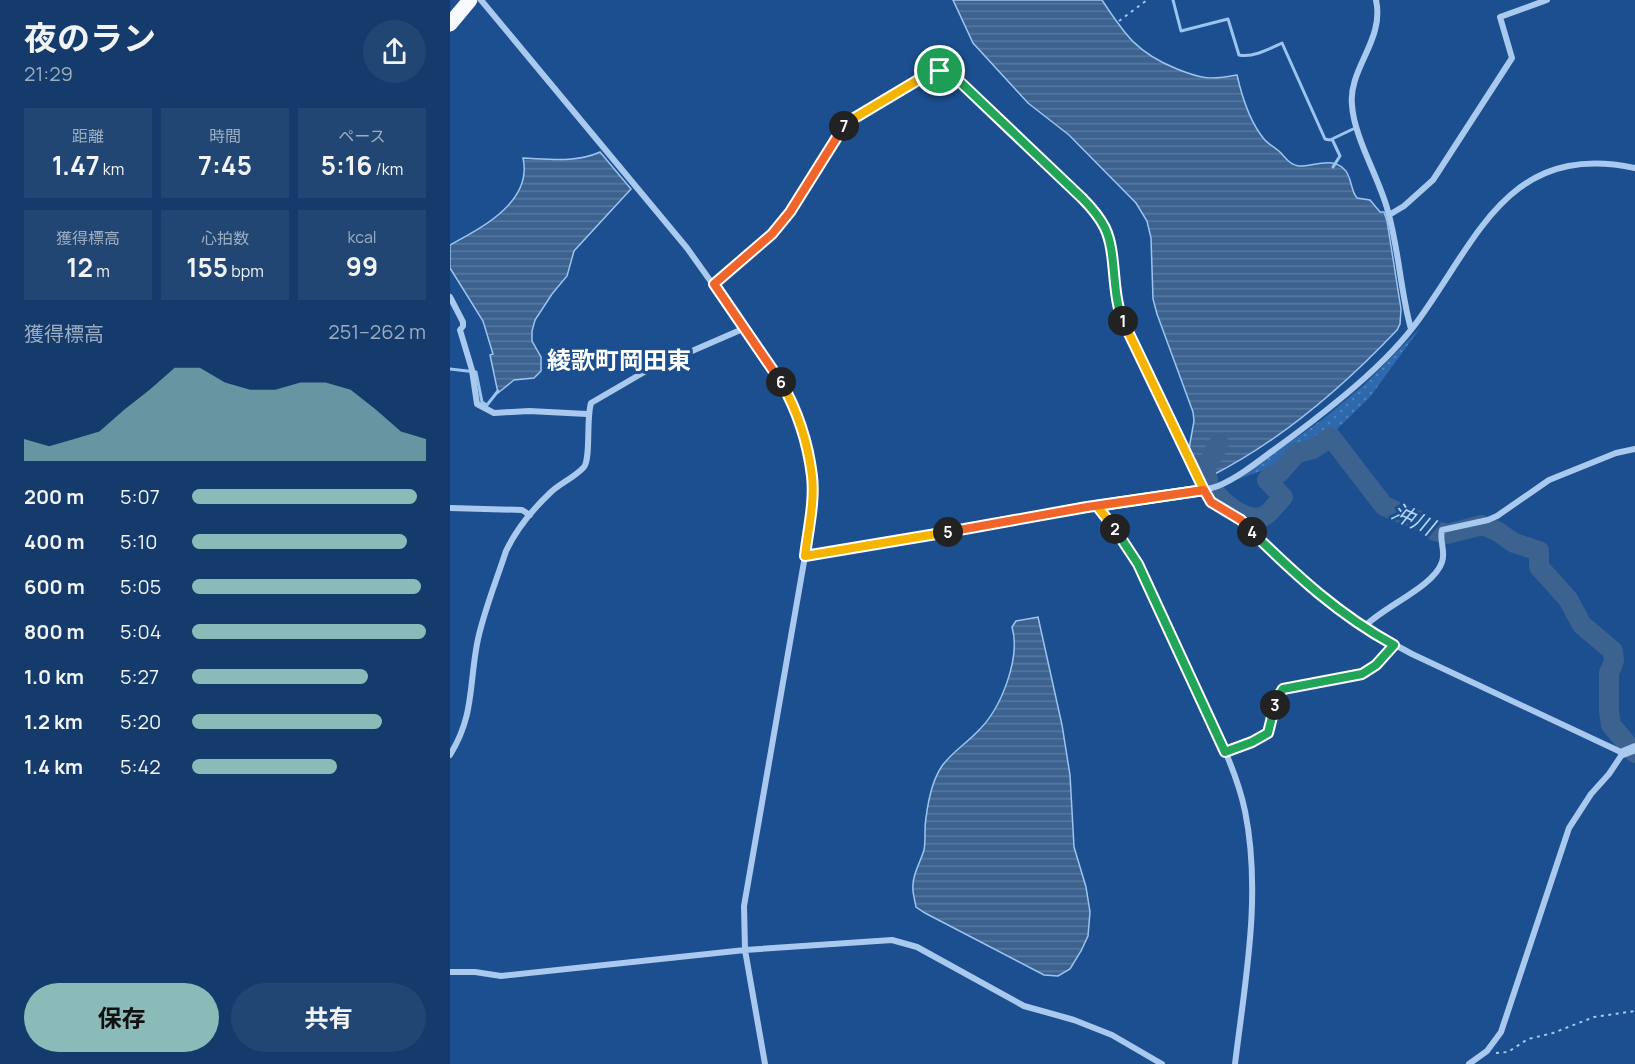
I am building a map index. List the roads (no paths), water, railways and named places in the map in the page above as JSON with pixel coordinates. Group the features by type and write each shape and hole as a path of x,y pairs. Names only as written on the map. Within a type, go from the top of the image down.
{"highway":[{"path":"450,24 470,0"}],"street":[{"path":"481,0 687,248 714,284 776,373 790,399 802,430 812,477 805,556 744,906 746,950 765,1064"},
{"path":"1376,0 1378,11 1376,30 1358,74 1351,103 1360,135 1389,214 1403,297 1412,329"},
{"path":"1389,214 1418,195 1433,180 1512,58 1500,17 1547,0"},
{"path":"714,284 772,234 790,212 846,123 928,74 940,71 951,74 1082,198 1098,216 1106,230 1110,245 1113,281 1120,315 1131,342 1211,502 1241,520 1333,607 1363,628 1394,645 1628,751 1591,794 1569,828 1501,1032 1487,1051 1469,1064"},
{"path":"805,556 1204,490 1224,483 1256,464 1301,430 1379,365 1412,329 1498,204 1518,187 1559,167 1582,163 1609,162 1635,168"},
{"path":"450,297 463,322 460,330 472,371 477,404 494,412 587,414"},
{"path":"450,755 462,735 468,718 477,642 506,551 530,515 550,493 585,466 588,456 587,414 591,403 646,371 745,328"},
{"path":"1363,628 1372,617 1432,578 1442,564 1444,552 1441,533 1488,520 1549,480 1616,453 1635,449"},
{"path":"1097,506 1119,534 1138,564 1225,752 1237,782 1245,812 1250,849 1252,909 1247,979 1235,1064"},
{"path":"450,508 522,510 530,515"},
{"path":"450,972 475,972 501,976 746,950 892,940 917,947 1024,1006 1074,1020 1112,1035 1162,1064"}],"waterway":[{"path":"1173,0 1181,31 1228,19 1239,55 1255,54 1282,43 1325,139 1330,140 1353,129"},
{"path":"1332,139 1340,156 1333,167"},
{"path":"450,369 476,372 482,402 487,405 498,391"},
{"name":"沖川","path":"1216,493 1225,503 1246,516 1266,515 1283,497 1267,480 1279,473 1297,453 1313,449 1331,437 1384,506 1419,521 1435,531 1447,534 1482,525 1497,531 1514,543 1539,551 1539,567 1568,599 1582,625 1613,651 1614,661 1609,673 1611,725 1635,753"},
{"name":"沖川","path":"1208,480 1204,470 1219,444"}],"district":[{"name":"綾歌町岡田東","path":"619,361"}]}
